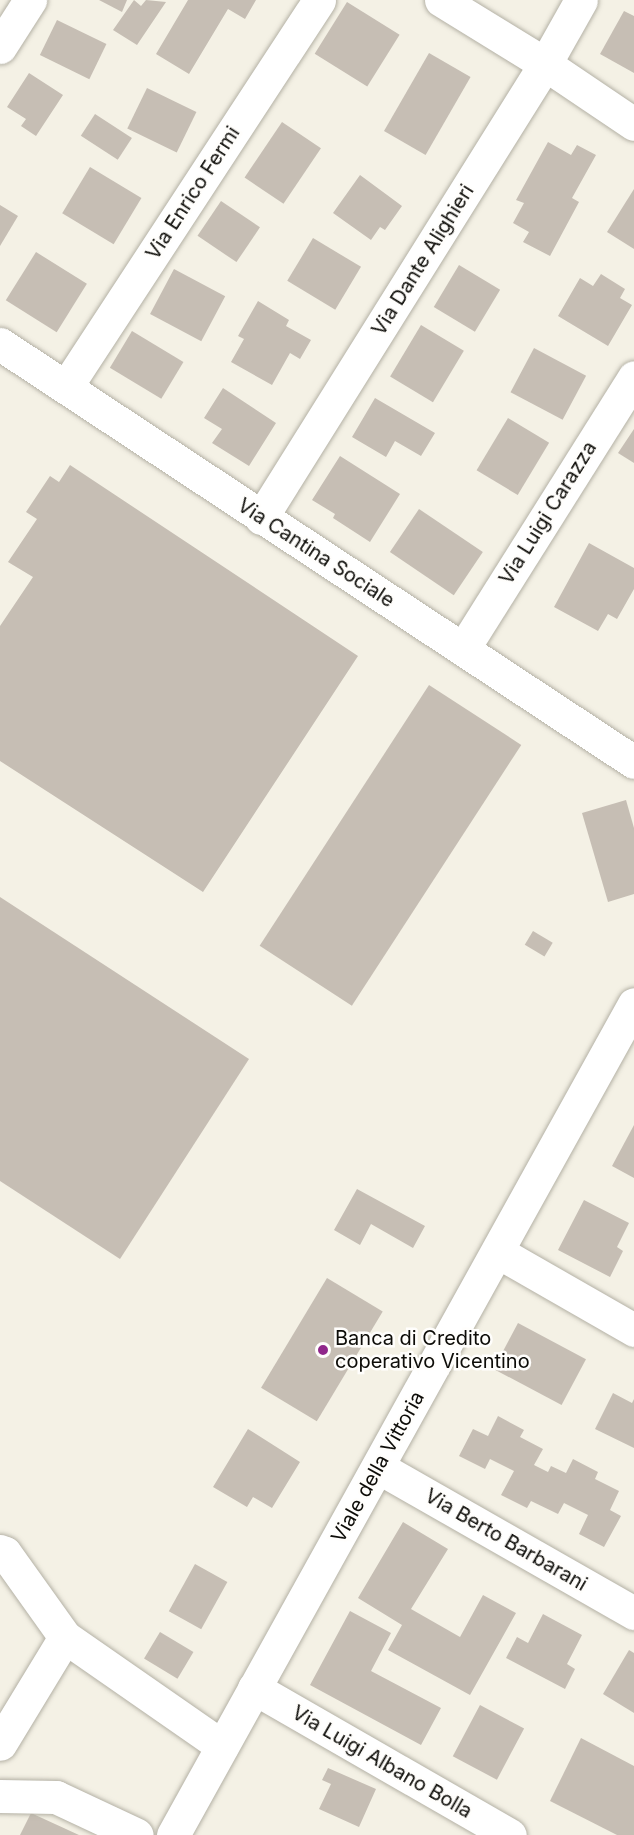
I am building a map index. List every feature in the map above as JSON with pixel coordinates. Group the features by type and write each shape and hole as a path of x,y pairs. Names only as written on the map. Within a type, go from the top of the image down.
{"street":[{"path":"0,47 30,0"},
{"name":"Via Enrico Fermi","path":"66,387 319,0"},
{"path":"441,0 545,64 634,124"},
{"name":"Via Dante Alighieri","path":"261,518 545,64 581,0"},
{"name":"Via Cantina Sociale","path":"0,344 634,762"},
{"name":"Via Luigi Carazza","path":"463,649 634,377"},
{"name":"Viale della Vittoria","path":"173,1835 498,1252 625,1043 634,1004"},
{"path":"498,1252 634,1330"},
{"name":"Via Berto Barbarani","path":"378,1467 634,1613"},
{"path":"0,1551 4,1553 65,1637 222,1746"},
{"path":"0,1744 65,1637"},
{"name":"Via Luigi Albano Bolla","path":"254,1688 510,1835"},
{"path":"0,1796 56,1797 137,1835"}],"building":[{"path":"99,0 127,0 122,12"},
{"path":"134,0 141,6 146,0 166,2 137,45 113,30"},
{"path":"188,0 256,0 245,19 228,9 189,74 156,54"},
{"path":"347,2 400,35 367,87 315,54"},
{"path":"624,11 634,16 634,73 600,54"},
{"path":"57,20 106,44 89,79 40,55"},
{"path":"429,53 471,77 426,155 384,131"},
{"path":"29,73 63,95 36,136 21,126 26,119 7,107"},
{"path":"147,88 196,112 177,153 127,128"},
{"path":"95,114 132,138 118,160 81,136"},
{"path":"282,122 321,148 283,204 245,178"},
{"path":"548,142 571,155 577,145 596,155 572,198 579,202 550,256 523,242 529,232 513,223 524,203 516,200"},
{"path":"90,167 141,198 114,244 62,213"},
{"path":"360,175 402,206 385,230 380,227 371,240 333,213"},
{"path":"634,189 634,249 607,232"},
{"path":"221,201 260,227 236,262 198,236"},
{"path":"0,205 18,216 0,246"},
{"path":"313,238 361,267 335,310 287,281"},
{"path":"36,252 87,284 57,332 6,300"},
{"path":"459,265 500,290 475,332 434,307"},
{"path":"174,269 225,296 201,341 150,314"},
{"path":"601,274 625,289 620,298 632,305 608,346 558,316 580,278 593,286"},
{"path":"258,301 289,320 286,326 311,340 300,359 290,353 272,385 231,362 244,339 238,336"},
{"path":"421,325 464,351 433,402 390,376"},
{"path":"132,331 183,362 161,399 110,368"},
{"path":"534,348 586,376 563,420 511,392"},
{"path":"223,388 276,423 249,466 212,443 222,429 204,418"},
{"path":"375,398 435,433 421,456 395,441 386,457 352,437"},
{"path":"508,418 549,443 518,495 477,470"},
{"path":"634,429 634,463 618,453"},
{"path":"340,456 400,494 370,542 333,518 335,514 312,500"},
{"path":"70,465 358,656 203,892 0,761 0,626 33,577 8,562 37,519 26,512 50,476 59,482"},
{"path":"419,509 483,552 454,595 390,552"},
{"path":"589,543 634,568 634,589 617,619 608,614 598,631 554,607"},
{"path":"429,685 521,745 352,1006 260,946"},
{"path":"626,800 634,828 634,894 608,902 582,813"},
{"path":"0,897 249,1059 120,1259 0,1181"},
{"path":"533,931 553,943 544,957 525,945"},
{"path":"634,1125 634,1178 612,1166"},
{"path":"357,1189 425,1226 413,1248 371,1224 360,1245 334,1230"},
{"path":"584,1200 629,1223 617,1247 623,1251 610,1277 558,1250"},
{"name":"Banca di Credito coperativo Vicentino","path":"327,1278 383,1311 317,1421 261,1388"},
{"path":"518,1323 586,1359 562,1405 494,1369"},
{"path":"613,1393 632,1403 634,1399 634,1448 595,1429"},
{"path":"498,1416 524,1430 520,1437 543,1449 534,1465 548,1472 551,1466 566,1473 573,1459 598,1472 595,1479 619,1491 610,1510 621,1516 604,1547 579,1534 588,1515 564,1503 558,1514 531,1501 527,1508 501,1495 514,1471 490,1459 485,1469 459,1456 473,1429 488,1436"},
{"path":"248,1429 300,1462 272,1508 253,1497 247,1507 213,1487"},
{"path":"403,1522 448,1549 411,1609 460,1637 483,1595 516,1613 470,1695 388,1650 402,1625 358,1598"},
{"path":"195,1564 227,1582 201,1629 169,1611"},
{"path":"350,1611 391,1633 371,1671 441,1708 421,1745 310,1685"},
{"path":"543,1614 582,1635 567,1664 575,1669 565,1689 506,1658 517,1637 528,1643"},
{"path":"160,1632 193,1652 177,1679 144,1659"},
{"path":"629,1650 634,1653 634,1713 603,1694"},
{"path":"480,1705 524,1728 497,1780 453,1756"},
{"path":"581,1738 634,1766 634,1835 617,1835 550,1801"},
{"path":"328,1768 376,1789 359,1827 319,1809 331,1784 322,1780"},
{"path":"31,1813 79,1835 20,1835"}],"place":[{"name":"Banca di Credito coperativo Vicentino","path":"323,1350"}]}
